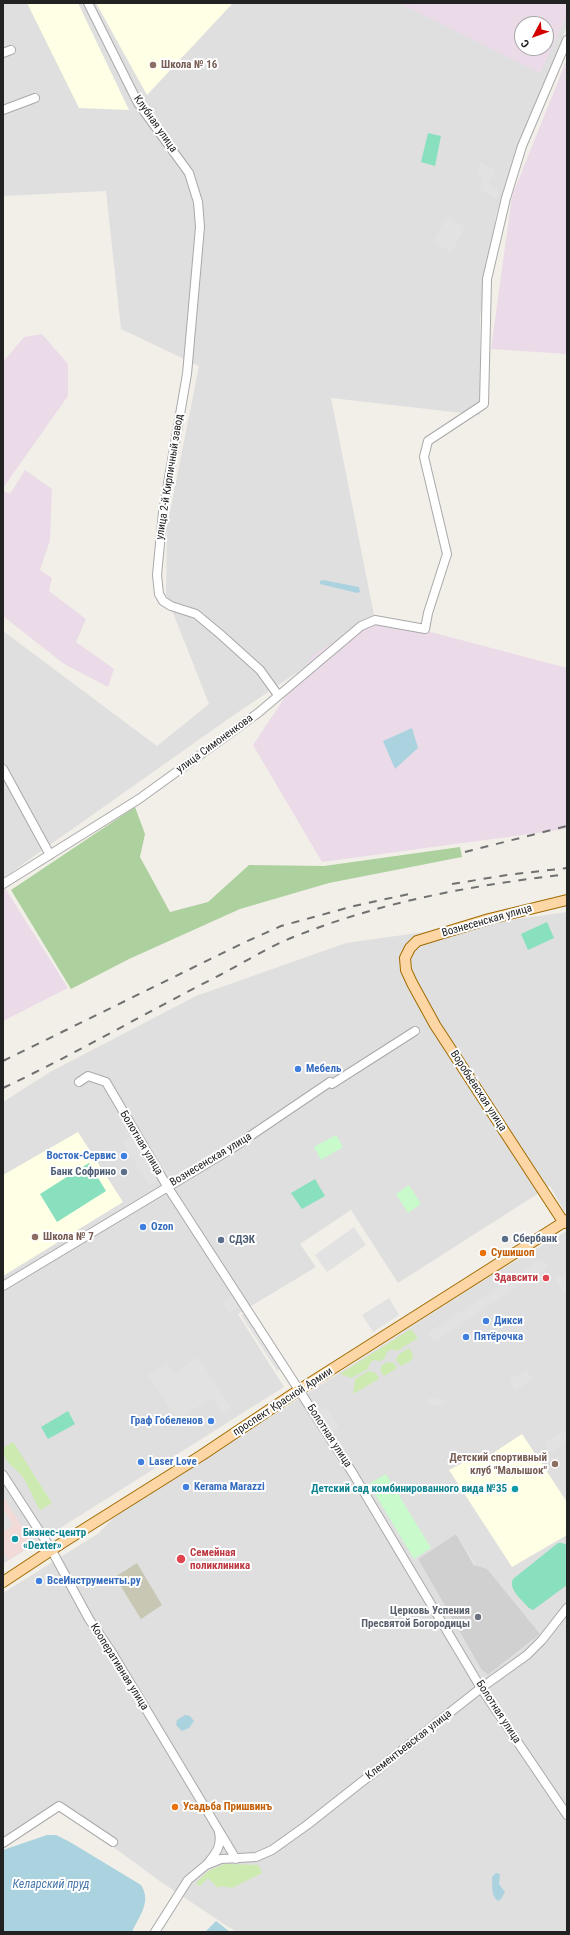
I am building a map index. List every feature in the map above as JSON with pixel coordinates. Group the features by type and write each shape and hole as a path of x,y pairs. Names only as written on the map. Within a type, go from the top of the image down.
{"main road":[{"name":"Вознесенская улица","path":"410,948 417,941 445,932 489,919 567,900"},
{"name":"Воробьёвская улица","path":"410,948 405,958 406,970 434,1025 566,1223"},
{"name":"проспект Красной Армии","path":"3,1582 51,1549 202,1455 299,1390 566,1223"}],"street":[{"name":"Клубная улица","path":"88,3 138,103 189,173 198,202 200,227"},
{"name":"улица Симоненкова","path":"3,884 139,799 258,713 361,626 375,620 425,629 428,613 447,554 424,457 426,446 428,441 484,404 487,279 506,198 522,146 567,40"},
{"path":"3,53 11,50"},
{"path":"3,110 35,98"},
{"name":"улица 2-й Кирпичный завод","path":"200,227 187,374 163,512 157,576 159,594 163,600 171,606 196,614 220,634 260,670 278,695"},
{"path":"3,769 50,855"},
{"name":"Вознесенская улица","path":"3,1286 230,1149 330,1082 332,1084 415,1031"},
{"name":"Болотная улица","path":"79,1082 88,1076 106,1082 167,1186 352,1472 481,1688 563,1803 567,1815"},
{"name":"Кооперативная улица","path":"3,1475 51,1549 89,1619 111,1651 236,1858"},
{"name":"Клементьевская улица","path":"206,1865 221,1859 256,1857 272,1850 307,1825 481,1688 527,1654 542,1640 567,1608"},
{"path":"3,1844 58,1806 113,1842"},
{"path":"155,1932 188,1880 206,1865 217,1851 221,1843 218,1829"}],"shaded area":[{"path":"3,3 567,3 567,26 545,81 496,215 480,317 480,415 331,398 375,620 231,717 3,878 3,631 157,746 209,704 166,595 167,527 199,366 121,329 106,191 3,196"},
{"path":"27,3 78,3 129,110 79,108"},
{"name":"Школа № 16","path":"96,3 231,3 232,4 147,95"},
{"path":"404,3 567,3 567,15 554,43 554,16 514,16 514,56 548,56 540,73 403,5"},
{"path":"567,59 567,354 491,349 512,196"},
{"path":"480,162 495,170 489,184 500,191 496,199 479,189 484,178 476,173"},
{"path":"447,216 465,227 452,252 433,242"},
{"path":"42,334 68,364 68,396 3,488 3,362 24,337"},
{"path":"25,470 52,489 50,540 40,570 52,578 49,591 86,619 76,642 114,669 108,687 64,664 3,616 3,491 10,494"},
{"path":"374,617 567,668 567,829 322,862 253,745 313,655"},
{"path":"5,888 68,988 3,1021 3,889"},
{"path":"567,912 567,1209 564,1211 550,1186 398,1283 351,1210 300,1244 316,1267 238,1314 284,1387 3,1564 3,1102 50,1072 196,996 346,943"},
{"name":"Школа № 7","path":"78,1132 123,1202 3,1276 3,1175"},
{"path":"133,1135 160,1178 149,1185 122,1142"},
{"path":"354,1227 366,1245 327,1272 315,1255"},
{"path":"567,1231 567,1932 236,1932 161,1882 59,1807 3,1843 3,1593 99,1533 111,1520 128,1508 500,1270","holes":["456,1534 475,1565 540,1634 488,1675 481,1669 418,1559"]},
{"path":"542,1258 548,1267 434,1342 428,1333"},
{"path":"567,1272 567,1292 564,1293 555,1279"},
{"path":"235,1293 243,1305 229,1313 222,1302"},
{"path":"389,1298 399,1315 373,1332 362,1315"},
{"path":"248,1311 283,1367 277,1371 241,1315"},
{"path":"198,1357 232,1409 223,1414 212,1398 177,1420 148,1375 167,1363 174,1373"},
{"path":"527,1370 533,1380 515,1390 509,1380"},
{"path":"428,1398 445,1399 443,1407 427,1403"},
{"path":"326,1406 339,1427 329,1433 316,1412"},
{"path":"567,1429 567,1442 550,1453 544,1443"},
{"path":"522,1434 567,1502 567,1535 512,1567 449,1470 472,1458 478,1463"},
{"name":"Бизнес-центр «Dexter»","path":"3,1496 33,1544 8,1560 3,1552"},
{"path":"3,1509 13,1525 3,1532"},
{"path":"456,1534 474,1565 487,1569 540,1634 488,1675 481,1669 418,1559"},
{"path":"137,1563 162,1605 141,1619 115,1577"}],"green space":[{"path":"428,133 441,136 435,166 421,162"},
{"path":"135,807 145,834 140,857 170,912 208,902 249,865 324,866 460,847 462,857 329,883 240,909 129,959 71,989 11,890"},
{"path":"547,922 554,938 528,950 521,934"},
{"path":"336,1135 343,1147 321,1160 314,1147"},
{"path":"89,1163 106,1191 57,1222 40,1194"},
{"path":"315,1179 325,1196 302,1209 291,1193"},
{"path":"409,1185 421,1204 408,1213 396,1194"},
{"path":"411,1329 418,1338 397,1351 392,1349 387,1352 385,1358 380,1361 374,1360 370,1363 368,1369 351,1378 340,1374"},
{"path":"409,1348 413,1355 412,1360 401,1366 396,1360 398,1355"},
{"path":"388,1362 394,1363 397,1368 384,1376 380,1370 382,1365"},
{"path":"369,1371 376,1373 379,1379 353,1394 355,1379"},
{"path":"68,1411 75,1424 48,1439 41,1427"},
{"path":"13,1442 52,1503 40,1510 25,1480 5,1457 3,1448"},
{"path":"386,1474 431,1548 414,1559 369,1484"},
{"path":"558,1543 567,1545 567,1585 533,1610 529,1608 512,1587 513,1579"},
{"path":"225,1864 258,1865 262,1873 232,1888 221,1886 218,1888 208,1878 200,1886 196,1883 208,1871"}],"water":[{"path":"323,580 359,587 360,592 357,593 320,584 320,581"},
{"path":"412,728 418,748 395,769 383,741"},
{"path":"185,1715 190,1716 194,1721 189,1728 182,1731 176,1725 177,1720"},
{"name":"Келарский пруд","path":"47,1835 56,1835 70,1842 141,1885 144,1891 145,1903 141,1915 132,1932 3,1932 3,1850"},
{"path":"496,1873 500,1874 499,1884 505,1892 498,1901 495,1899 492,1890 492,1877"},
{"path":"216,1921 230,1932 205,1932"}],"railway":[{"path":"465,852 567,826"},
{"path":"452,884 507,875 567,868"},
{"path":"3,1088 85,1047 267,949 330,923 396,904 463,889 567,874"},
{"path":"3,1061 241,944 281,926 354,906 409,894"}],"place":[{"name":"Школа № 16","path":"153,65"},
{"name":"Мебель","path":"298,1069"},
{"name":"Восток-Сервис","path":"124,1156"},
{"name":"Банк Софрино","path":"124,1172"},
{"name":"Ozon","path":"143,1227"},
{"name":"Школа № 7","path":"35,1237"},
{"name":"Сбербанк","path":"505,1239"},
{"name":"СДЭК","path":"221,1240"},
{"name":"Сушишоп","path":"483,1253"},
{"name":"Здавсити","path":"546,1278"},
{"name":"Дикси","path":"486,1321"},
{"name":"Пятёрочка","path":"466,1337"},
{"name":"Граф Гобеленов","path":"211,1421"},
{"name":"Laser Love","path":"141,1462"},
{"name":"Детский спортивный клуб \"Малышок\"","path":"555,1464"},
{"name":"Kerama Marazzi","path":"186,1487"},
{"name":"Детский сад комбинированного вида №35","path":"515,1489"},
{"name":"Бизнес-центр «Dexter»","path":"15,1539"},
{"name":"Семейная поликлиника","path":"181,1559"},
{"name":"ВсеИнструменты.ру","path":"39,1581"},
{"name":"Церковь Успения Пресвятой Богородицы","path":"478,1617"},
{"name":"Усадьба Пришвинъ","path":"175,1807"}]}
